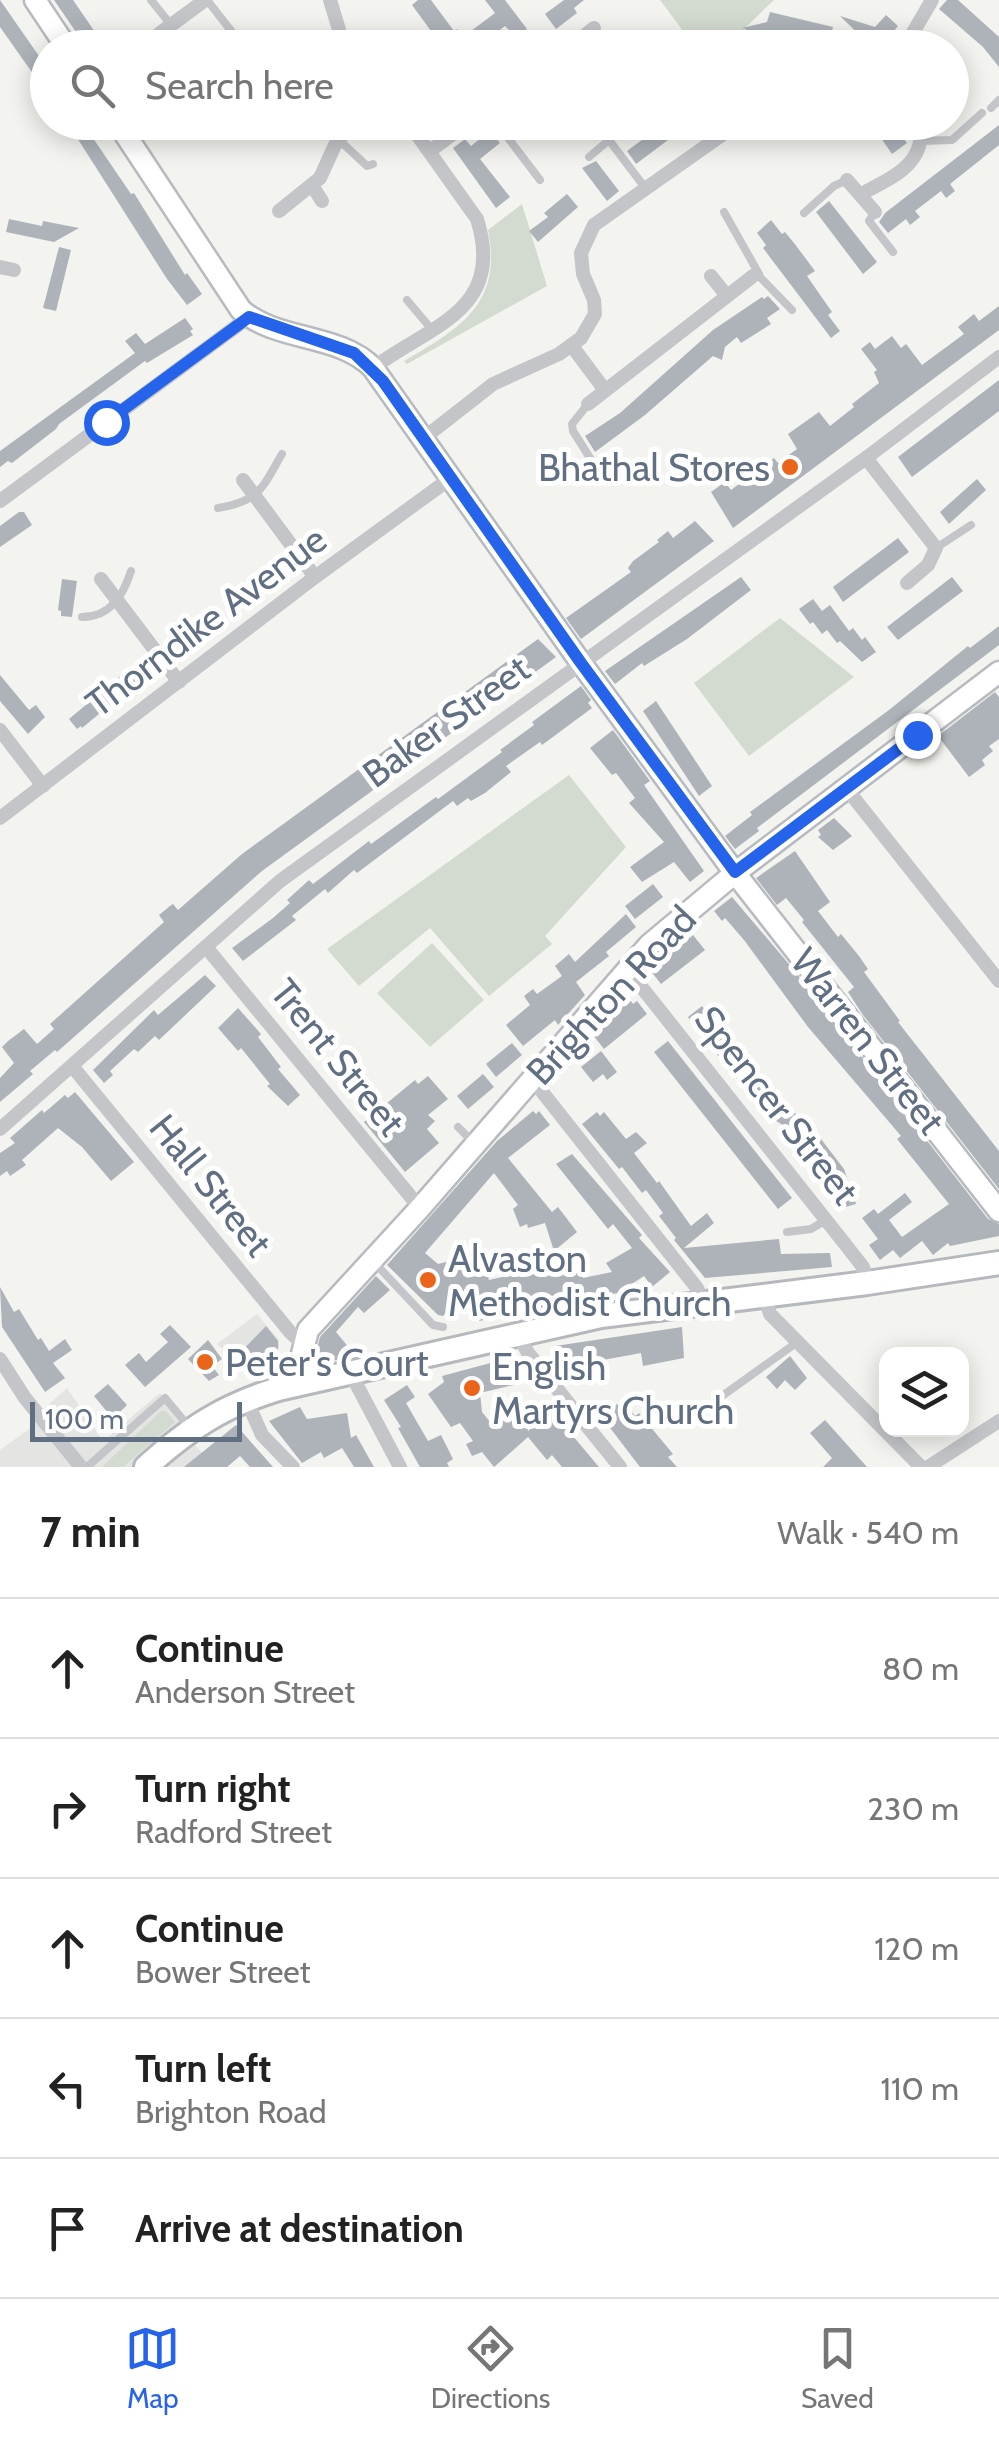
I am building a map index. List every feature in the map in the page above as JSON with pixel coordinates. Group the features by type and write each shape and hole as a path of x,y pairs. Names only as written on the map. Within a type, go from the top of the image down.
{"main road":[{"path":"157,1464 190,1428 246,1399 307,1382 601,1316 999,1263"}],"street":[{"path":"35,0 55,30"},
{"path":"165,29 206,0"},
{"path":"330,0 339,30"},
{"path":"917,30 932,0"},
{"path":"129,140 233,300 249,317 350,351 373,368 456,316 480,280 484,259 477,219 421,140"},
{"path":"279,210 320,178 338,140"},
{"path":"430,152 446,140"},
{"path":"424,438 493,384 572,346 595,314 594,300 583,274 584,243 594,225 713,140"},
{"path":"861,194 903,170 916,156 921,140"},
{"path":"847,180 874,212"},
{"path":"312,187 322,201"},
{"path":"588,404 756,275"},
{"path":"712,276 727,296"},
{"path":"0,501 249,317"},
{"path":"572,346 604,389"},
{"name":"Baker Street","path":"1,1126 280,881 866,458 999,357"},
{"name":"Warren Street","path":"373,368 581,663 735,872 999,1211"},
{"path":"866,458 936,548 928,565 906,583"},
{"name":"Thorndike Avenue","path":"0,818 451,478"},
{"path":"243,480 316,577"},
{"path":"101,579 179,682"},
{"name":"Brighton Road","path":"302,1343 308,1330 663,932 735,872 999,672"},
{"path":"0,730 43,786"},
{"path":"846,788 999,981"},
{"name":"Trent Street","path":"206,947 420,1208"},
{"name":"Spencer Street","path":"628,970 863,1267 867,1283"},
{"name":"Hall Street","path":"72,1066 302,1343"},
{"path":"532,1079 697,1288 703,1302"},
{"path":"764,1294 770,1314 924,1467 999,1421"},
{"path":"517,1334 620,1467"},
{"path":"302,1343 307,1382"},
{"path":"0,1359 25,1398 84,1467"},
{"path":"351,1374 400,1467"},
{"path":"246,1399 262,1435 293,1467"}],"lane":[{"path":"151,0 165,29"},
{"path":"206,0 230,30"},
{"path":"969,126 999,100"},
{"path":"339,140 366,166 373,164"},
{"path":"510,140 540,180"},
{"path":"589,157 610,140 646,189"},
{"path":"706,140 709,144"},
{"path":"921,140 952,140"},
{"path":"804,213 834,186 847,180"},
{"path":"724,212 756,275 792,310"},
{"path":"874,212 869,221 893,252"},
{"path":"407,300 433,331"},
{"path":"588,404 572,424 573,431 598,470"},
{"path":"218,508 240,505 255,497 282,454"},
{"path":"936,548 972,525"},
{"path":"82,617 98,617 118,601 132,571"},
{"path":"458,1128 474,1144"},
{"path":"787,1232 811,1229 826,1220"},
{"path":"372,1260 433,1325 442,1327"},
{"path":"715,1401 799,1341"},
{"path":"84,1467 165,1398 190,1428"}],"shaded area":[{"path":"660,0 774,0 746,30 682,30"},
{"path":"522,204 547,286 407,364 404,361 443,337 473,311 489,277 488,230"},
{"path":"780,618 854,677 749,756 694,683"},
{"path":"569,775 626,847 545,936 552,944 489,996 430,928 359,986 327,949"},
{"path":"432,943 484,1000 430,1047 377,993"},
{"path":"257,1314 279,1340 279,1349 252,1377 217,1344"},
{"path":"67,1388 103,1441 160,1393 215,1467 0,1467 0,1450 32,1427"},
{"path":"161,1411 166,1411 175,1422 123,1467 102,1467"}],"building":[{"path":"0,0 30,43 30,70 0,27"},
{"path":"54,0 73,0 94,30 75,30"},
{"path":"418,0 431,0 453,30 430,30 412,5"},
{"path":"485,0 505,0 527,29 509,30 505,26 500,30 472,30 495,13"},
{"path":"564,0 584,0 574,8 577,13 556,29 545,14"},
{"path":"947,0 958,0 999,37 999,67 969,35 969,30 963,30 939,9"},
{"path":"770,12 833,27 742,28 767,22"},
{"path":"886,15 898,26 895,30 854,30 840,16 875,27"},
{"path":"999,125 999,145 950,184 955,191 946,198 941,191 915,211 920,217 910,225 906,219 888,233 879,222 885,213"},
{"path":"78,140 94,140 134,193 185,275 202,294 187,305"},
{"path":"464,140 471,146 479,140 500,143 480,159 510,197 496,208 453,148"},
{"path":"642,140 668,140 636,164 627,151"},
{"path":"882,140 905,140 907,143 892,154"},
{"path":"596,161 619,191 607,201 582,168"},
{"path":"567,194 578,207 538,242 529,231 548,217 544,213"},
{"path":"829,201 877,262 863,274 816,212"},
{"path":"9,219 79,228 54,242 6,232"},
{"path":"771,220 815,271 807,276 840,331 831,338 763,248 766,245 757,233"},
{"path":"59,247 71,250 56,311 43,308"},
{"path":"768,296 780,309 767,318 771,324 741,343 737,337 725,347 722,360 713,356 595,452 585,436 620,413 713,330"},
{"path":"999,306 999,330 733,528 711,492 725,482 731,490 774,458 778,463 797,449 788,434 819,412 830,426 854,407 852,404 879,383 874,372 877,370 861,349 870,342 875,349 892,336 901,348 906,344 922,365 964,334 958,327 974,314 979,321"},
{"path":"185,318 193,335 145,361 12,463 8,461 0,467 0,451 135,353 125,341 136,333 145,344"},
{"path":"999,380 999,411 912,477 898,457"},
{"path":"977,479 986,490 949,524 940,512"},
{"path":"24,512 32,525 0,547 0,526"},
{"path":"695,521 714,541 581,639 566,618 631,572 628,568 633,561 668,531 673,538"},
{"path":"898,538 909,552 843,602 833,587"},
{"path":"741,577 751,590 687,639 644,666 642,663 615,684 605,671"},
{"path":"952,577 963,591 898,640 887,627"},
{"path":"62,579 77,581 72,617 61,616 58,610"},
{"path":"813,599 822,611 830,605 849,631 853,628 862,640 865,637 876,652 862,662 827,630 822,634 813,622 810,624 799,609"},
{"path":"999,626 999,645 757,828 759,831 735,849 725,836 752,815 750,812"},
{"path":"538,639 556,657 262,871 57,1052 30,1071 33,1074 0,1102 0,1078 14,1063 2,1047 8,1041 24,1029 37,1044 54,1029 50,1024 164,922 159,915 170,906 173,904 178,910 242,854"},
{"path":"129,669 139,681 77,729 69,719"},
{"path":"0,675 29,710 36,705 45,717 28,734 0,701"},
{"path":"581,686 592,708 506,766 511,772 485,793 457,806 453,801 357,873 354,870 328,893 325,889 292,916 296,920 243,961 232,948 290,903 287,900 309,880 313,884 369,841 371,844 438,799"},
{"path":"995,692 999,697 999,739 989,746 993,751 982,760 985,765 969,777 938,736"},
{"path":"656,701 712,786 699,796 643,711"},
{"path":"613,730 650,781 644,785 704,871 690,882 674,862 642,882 630,867 664,842 629,803 635,798 616,773 612,775 590,748"},
{"path":"834,818 852,836 833,850 818,837 818,830"},
{"path":"795,851 830,902 818,911 859,956 868,969 864,972 898,1022 999,1151 999,1189 863,1015 848,992 854,987 804,920 786,898 777,905 756,878"},
{"path":"653,884 663,897 635,919 625,906"},
{"path":"732,897 794,970 988,1219 999,1224 999,1236 950,1246 948,1243 933,1255 922,1241 900,1258 893,1250 880,1260 869,1245 878,1239 862,1218 874,1209 878,1214 905,1193 912,1202 889,1220 902,1237 949,1204 897,1139 901,1136 808,1027 744,940 714,911"},
{"path":"626,914 636,927 606,952 609,956 576,982 585,995 558,1025 555,1020 523,1046 506,1025 530,1005 524,996 533,989 537,994 562,976 555,966 569,954 575,962"},
{"path":"693,935 705,950 661,984 650,970 654,967 651,963"},
{"path":"205,975 216,986 159,1040 155,1036 138,1052 134,1049 110,1071 113,1075 104,1083 93,1070 154,1010 158,1015"},
{"path":"630,1000 633,1004 637,1001 647,1014 604,1049 593,1035 597,1032 595,1028"},
{"path":"702,1006 778,1102 808,1122 844,1169 856,1204 839,1209 828,1175 811,1153 794,1132 765,1114 708,1043 688,1017"},
{"path":"238,1008 261,1034 258,1037 281,1067 278,1069 300,1095 288,1106 267,1086 270,1084 241,1048 238,1051 218,1028"},
{"path":"668,1041 792,1198 778,1209 654,1052"},
{"path":"512,1043 522,1055 496,1077 486,1064"},
{"path":"601,1051 617,1072 607,1080 603,1074 593,1082 581,1067"},
{"path":"483,1074 494,1087 468,1109 457,1096"},
{"path":"428,1076 448,1099 428,1115 435,1121 427,1129 439,1143 405,1172 364,1122 415,1080 418,1084"},
{"path":"75,1092 134,1162 111,1181 82,1147 58,1128 22,1160 26,1165 10,1176 7,1171 0,1176 0,1153 15,1143 10,1138 42,1110 44,1113 65,1095 68,1098"},
{"path":"533,1111 539,1111 550,1125 508,1158 552,1212 558,1207 577,1232 554,1251 545,1223 520,1227 513,1209 518,1205 494,1173 425,1253 438,1264 462,1258 467,1278 487,1273 489,1280 559,1264 557,1259 577,1253 583,1278 612,1272 606,1263 632,1248 613,1224 608,1229 556,1164 572,1154 670,1272 652,1287 644,1276 618,1293 479,1321 471,1287 443,1316 438,1315 387,1265 497,1141"},
{"path":"597,1112 600,1116 604,1112 626,1139 636,1132 647,1143 634,1153 691,1226 707,1213 714,1223 684,1248 779,1239 781,1254 830,1253 832,1267 705,1278 674,1240 659,1216 663,1213 646,1190 642,1193 582,1124"},
{"path":"376,1276 390,1290 364,1313 358,1307 336,1332 355,1355 333,1361 320,1357 316,1353 320,1337"},
{"path":"0,1287 14,1312 19,1309 49,1351 65,1339 72,1350 53,1363 65,1378 45,1392 2,1327"},
{"path":"170,1325 191,1347 145,1387 125,1365 139,1353 146,1362 168,1342 160,1334"},
{"path":"266,1326 278,1341 278,1349 253,1375 235,1358"},
{"path":"682,1327 684,1358 643,1366 641,1353 603,1360 604,1367 589,1370 588,1365 566,1370 564,1360 558,1361 555,1346"},
{"name":"Peter's Court","path":"208,1340 222,1359 212,1366 219,1375 209,1381 188,1359"},
{"path":"790,1356 807,1378 795,1390 785,1380 777,1389 766,1377"},
{"path":"509,1358 517,1384 480,1393 482,1412 495,1428 508,1414 516,1414 526,1417 528,1431 552,1411 599,1467 562,1467 552,1455 547,1460 528,1437 494,1467 482,1452 472,1456 466,1444 473,1441 460,1423 451,1427 428,1394 444,1382 442,1376"},
{"path":"108,1384 127,1405 113,1419 94,1396"},
{"path":"407,1385 415,1397 406,1403 428,1441 441,1435 453,1459 447,1463 449,1467 420,1467 398,1428 401,1427 384,1400"},
{"path":"624,1402 635,1416 639,1413 673,1454 668,1457 677,1467 640,1467 601,1416"},
{"path":"300,1407 307,1419 347,1413 351,1438 356,1435 374,1467 354,1467 342,1448 324,1458 321,1452 302,1463 269,1421"},
{"path":"825,1420 867,1467 823,1467 832,1458 810,1433"},
{"path":"236,1425 273,1467 250,1467 240,1456 227,1467 184,1467"}],"place":[{"name":"Bhathal Stores","path":"790,467"},
{"name":"Alvaston Methodist Church","path":"428,1280"},
{"name":"Peter's Court","path":"205,1362"},
{"name":"English Martyrs Church","path":"472,1388"}],"route":[{"path":"106,422 249,317 361,357 383,381 581,663 735,872 917,735"}]}
